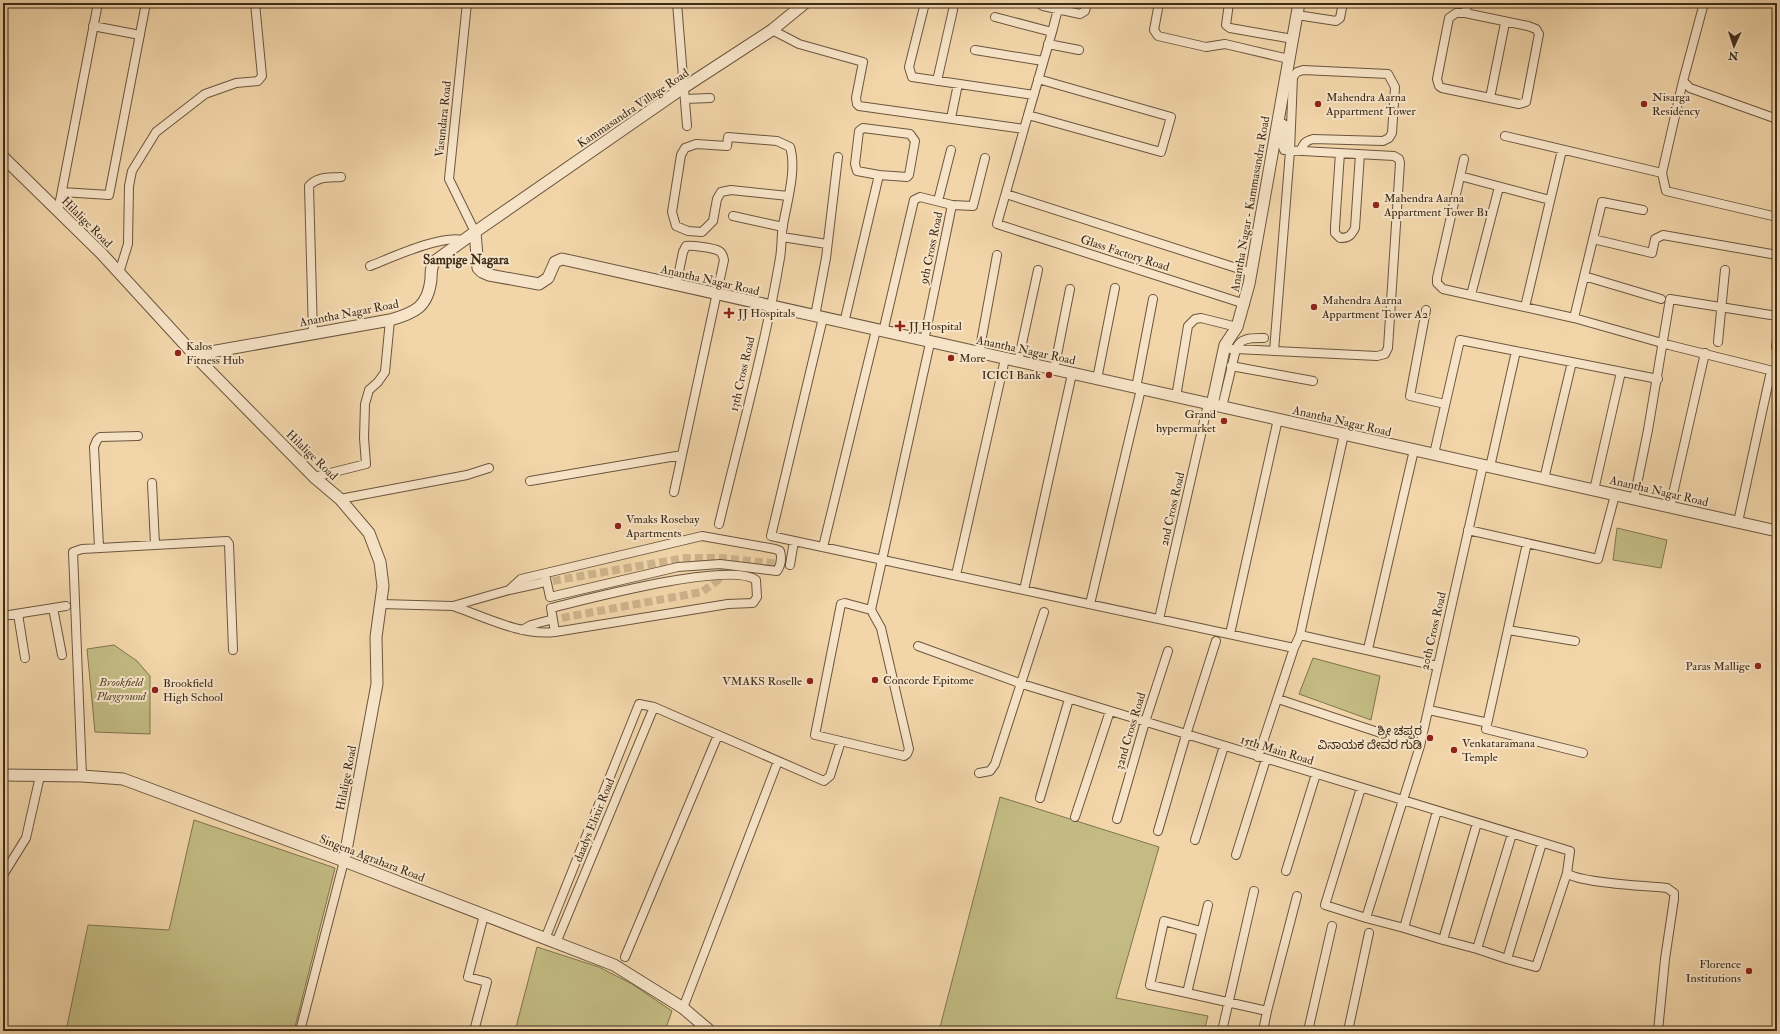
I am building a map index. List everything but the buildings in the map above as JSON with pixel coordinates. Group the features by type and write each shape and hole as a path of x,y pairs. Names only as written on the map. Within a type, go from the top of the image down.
{"street":[{"path":"58,211 98,3"},
{"path":"62,192 109,194 146,3"},
{"path":"119,273 128,244 129,186 132,171 156,132 177,114 205,94 236,83 258,81 262,76 254,3"},
{"name":"Vasundara Road","path":"467,3 449,179 475,232"},
{"path":"677,3 687,126"},
{"name":"Kammasandra Village Road","path":"475,232 684,93 772,30 805,3"},
{"path":"925,3 909,67 912,76 917,78 1034,95"},
{"path":"1038,3 1080,14 1085,11 1087,3"},
{"path":"1141,3 1147,3"},
{"path":"1159,3 1154,30 1158,36 1206,47 1225,44 1289,59"},
{"path":"1229,3 1226,25 1230,28 1293,39"},
{"name":"Anantha Nagar - Kammasandra Road","path":"1214,405 1224,349 1237,327 1245,304 1252,273 1299,3"},
{"path":"1297,16 1336,21 1340,18 1342,3"},
{"path":"1465,13 1468,3"},
{"path":"1704,3 1683,80 1662,173 1666,192 1777,217"},
{"path":"1006,194 1058,9"},
{"path":"937,81 953,10"},
{"path":"1456,13 1465,13 1536,29 1539,34 1528,98 1526,102 1519,104 1442,88 1439,86 1437,79 1448,18 1456,13"},
{"path":"995,18 1052,32"},
{"path":"1490,98 1505,23"},
{"path":"93,26 140,35"},
{"path":"772,30 798,44 863,62 856,98 856,104 859,106 1024,129"},
{"path":"1048,44 1079,50"},
{"path":"976,50 1044,61"},
{"path":"1274,351 1290,151 1293,77 1297,72 1303,70 1388,74 1395,87 1392,133 1390,138 1384,141 1307,140 1301,151"},
{"path":"1028,115 1161,152 1171,117 1038,80"},
{"path":"1683,80 1690,88 1777,120"},
{"path":"950,118 958,84"},
{"path":"684,93 710,98"},
{"path":"1224,349 1377,356 1385,354 1388,348 1400,163 1394,156 1284,150 1284,124 1278,122"},
{"path":"860,129 910,134 913,136 915,141 909,175 907,177 879,174 857,171 854,164 860,129"},
{"path":"1505,136 1662,173"},
{"name":"13th Cross Road","path":"719,524 770,306 780,256 783,227 788,196 793,158 790,147 777,141 728,137 726,146 696,144 686,148 681,155 672,212 676,226 688,231 702,232 713,221 717,199 721,192 731,190 788,196"},
{"path":"938,201 951,150"},
{"path":"1525,307 1562,150"},
{"path":"1340,153 1335,227 1335,233 1340,238 1346,238 1352,234 1355,228 1360,154"},
{"name":"Hilalige Road","path":"3,157 119,273 194,355 314,477 340,499 369,533 378,553 382,573 381,604 376,637 377,684 344,861"},
{"path":"838,157 819,317 771,536 1294,648"},
{"name":"9th Cross Road","path":"871,610 927,342 952,205 973,206 985,158"},
{"path":"1464,159 1437,283 1443,288 1574,318 1774,371 1738,522"},
{"path":"844,323 879,174"},
{"path":"1460,176 1550,200"},
{"path":"313,334 310,186 317,179 341,177"},
{"path":"1472,295 1499,187"},
{"name":"Glass Factory Road","path":"1245,304 997,224 1006,194 1252,273"},
{"path":"823,547 914,200 920,197 952,205"},
{"path":"1574,318 1602,202 1643,210"},
{"path":"733,216 783,227"},
{"name":"Anantha Nagar Road","path":"194,355 246,344 390,320 407,315 418,309 428,291 433,264 475,232 478,268 482,272 490,275 539,284 548,278 555,262 562,260 1777,531"},
{"path":"1593,239 1652,253 1655,239 1663,235 1777,255"},
{"path":"782,237 827,244"},
{"path":"370,266 408,250 454,238 463,240"},
{"path":"674,492 724,260 723,255 719,251 691,245 686,246 683,252 676,286"},
{"path":"979,353 997,255"},
{"path":"1018,362 1038,270"},
{"path":"1718,342 1725,270"},
{"path":"1584,276 1661,299"},
{"path":"1096,379 1114,288"},
{"path":"1054,370 1070,289"},
{"path":"1090,604 1139,388 1153,299"},
{"path":"1634,499 1658,379 1670,299 1777,316"},
{"path":"1426,310 1410,396 1445,404"},
{"path":"1176,397 1188,326 1194,319 1200,318 1237,327"},
{"path":"314,477 366,464 364,404 369,390 385,372 390,320"},
{"path":"1236,349 1242,340 1264,338"},
{"path":"1434,454 1460,340 1658,379"},
{"name":"2nd Cross Road","path":"1159,619 1214,405 1231,366 1236,349"},
{"name":"20th Cross Road","path":"1366,918 1420,746 1468,530 1487,466 1516,351"},
{"path":"1670,507 1704,353"},
{"path":"956,575 1005,359"},
{"path":"1544,479 1572,362"},
{"path":"1231,366 1313,381"},
{"path":"1594,490 1621,372"},
{"path":"1024,590 1072,374"},
{"path":"1230,634 1278,419"},
{"path":"1236,856 1278,699 1294,648 1300,635 1344,434"},
{"path":"99,548 94,448 100,437 138,436"},
{"path":"1368,650 1414,450"},
{"path":"530,481 682,455"},
{"path":"340,499 467,475 489,468"},
{"path":"152,483 155,544"},
{"path":"1468,530 1598,558 1615,495"},
{"path":"509,590 521,579 702,536 780,551 780,567 777,571 736,571 676,580 551,608 555,632"},
{"path":"82,776 73,552 82,548 227,541 229,544 233,650"},
{"path":"790,565 794,541"},
{"path":"1527,543 1486,729 1583,753"},
{"path":"453,606 522,630 545,633 728,604 753,603 757,597 756,580 720,564 678,567 550,597 545,574"},
{"path":"381,604 453,606 509,590 541,583"},
{"path":"845,603 871,610 880,628 909,749 907,754 904,756 841,741 815,735 841,604 845,603"},
{"path":"3,616 66,606"},
{"path":"53,608 62,655"},
{"path":"979,773 990,771 995,764 1044,612"},
{"path":"18,614 25,658"},
{"path":"522,630 531,624 550,620"},
{"path":"1508,630 1575,641"},
{"path":"1300,635 1438,666"},
{"path":"1158,831 1186,734 1216,641"},
{"name":"15th Main Road","path":"918,646 1022,684 1069,699 1570,852 1567,873"},
{"name":"32nd Cross Road","path":"1117,819 1145,722 1168,651"},
{"path":"1040,798 1069,699"},
{"path":"1278,699 1420,746"},
{"name":"daadys Elixir Road","path":"545,939 639,704 654,707 556,943"},
{"path":"654,707 824,781 830,776 841,741"},
{"path":"1429,710 1484,722"},
{"path":"1075,816 1110,711"},
{"path":"625,957 718,735"},
{"path":"1195,840 1224,746"},
{"path":"683,1008 778,761"},
{"path":"1286,871 1316,774"},
{"name":"Singena Agrahara Road","path":"3,775 82,776 123,779 344,861 614,965 683,1008 710,1031"},
{"path":"3,874 26,838 40,776"},
{"path":"1361,788 1325,905 1536,967 1567,873 1571,876 1597,881 1667,888 1674,893 1658,1031"},
{"path":"1404,928 1437,811"},
{"path":"1443,940 1478,823"},
{"path":"1477,949 1512,834"},
{"path":"1507,959 1542,843"},
{"path":"300,1031 344,861"},
{"path":"1222,1031 1227,1003 1254,891"},
{"path":"1264,1031 1267,1011 1297,896"},
{"path":"1187,993 1208,905"},
{"path":"474,1031 487,982 468,977 484,915"},
{"path":"1201,931 1164,921 1150,985 1267,1011"},
{"path":"1308,1031 1332,926"},
{"path":"1348,1031 1369,933"}],"green space":[{"path":"1617,528 1667,540 1661,568 1613,560"},
{"name":"Brookfield Playground","path":"114,645 137,661 150,676 150,734 95,732 87,649"},
{"path":"1313,658 1380,676 1371,720 1299,694"},
{"path":"1000,797 1159,847 1116,998 1208,1016 1204,1031 939,1031"},
{"path":"194,820 335,868 294,1031 66,1031 88,925 169,930"},
{"path":"537,947 599,967 632,984 672,1011 665,1031 515,1031"}],"tunnel":[{"path":"541,583 685,558 722,558 790,565"},
{"path":"550,620 702,592 718,580 727,560"}],"place":[{"name":"Mahendra Aarna Appartment Tower","path":"1318,104"},
{"name":"Nisarga Residency","path":"1644,104"},
{"name":"Mahendra Aarna Appartment Tower B1","path":"1376,205"},
{"name":"Mahendra Aarna Appartment Tower A2","path":"1314,307"},
{"name":"JJ Hospitals","path":"729,313"},
{"name":"JJ Hospital","path":"900,326"},
{"name":"Kalos Fitness Hub","path":"178,353"},
{"name":"More","path":"951,358"},
{"name":"ICICI Bank","path":"1049,375"},
{"name":"Grand hypermarket","path":"1224,421"},
{"name":"Vmaks Rosebay Apartments","path":"618,526"},
{"name":"Paras Mallige","path":"1758,666"},
{"name":"Concorde Epitome","path":"875,680"},
{"name":"VMAKS Roselle","path":"810,681"},
{"name":"Brookfield High School","path":"155,690"},
{"name":"ಶ್ರೀ ಚಪ್ಪರ ವಿನಾಯಕ ದೇವರ ಗುಡಿ","path":"1430,738"},
{"name":"Venkataramana Temple","path":"1454,750"},
{"name":"Florence Institutions","path":"1749,971"}],"district":[{"name":"Sampige Nagara","path":"466,259"}]}
